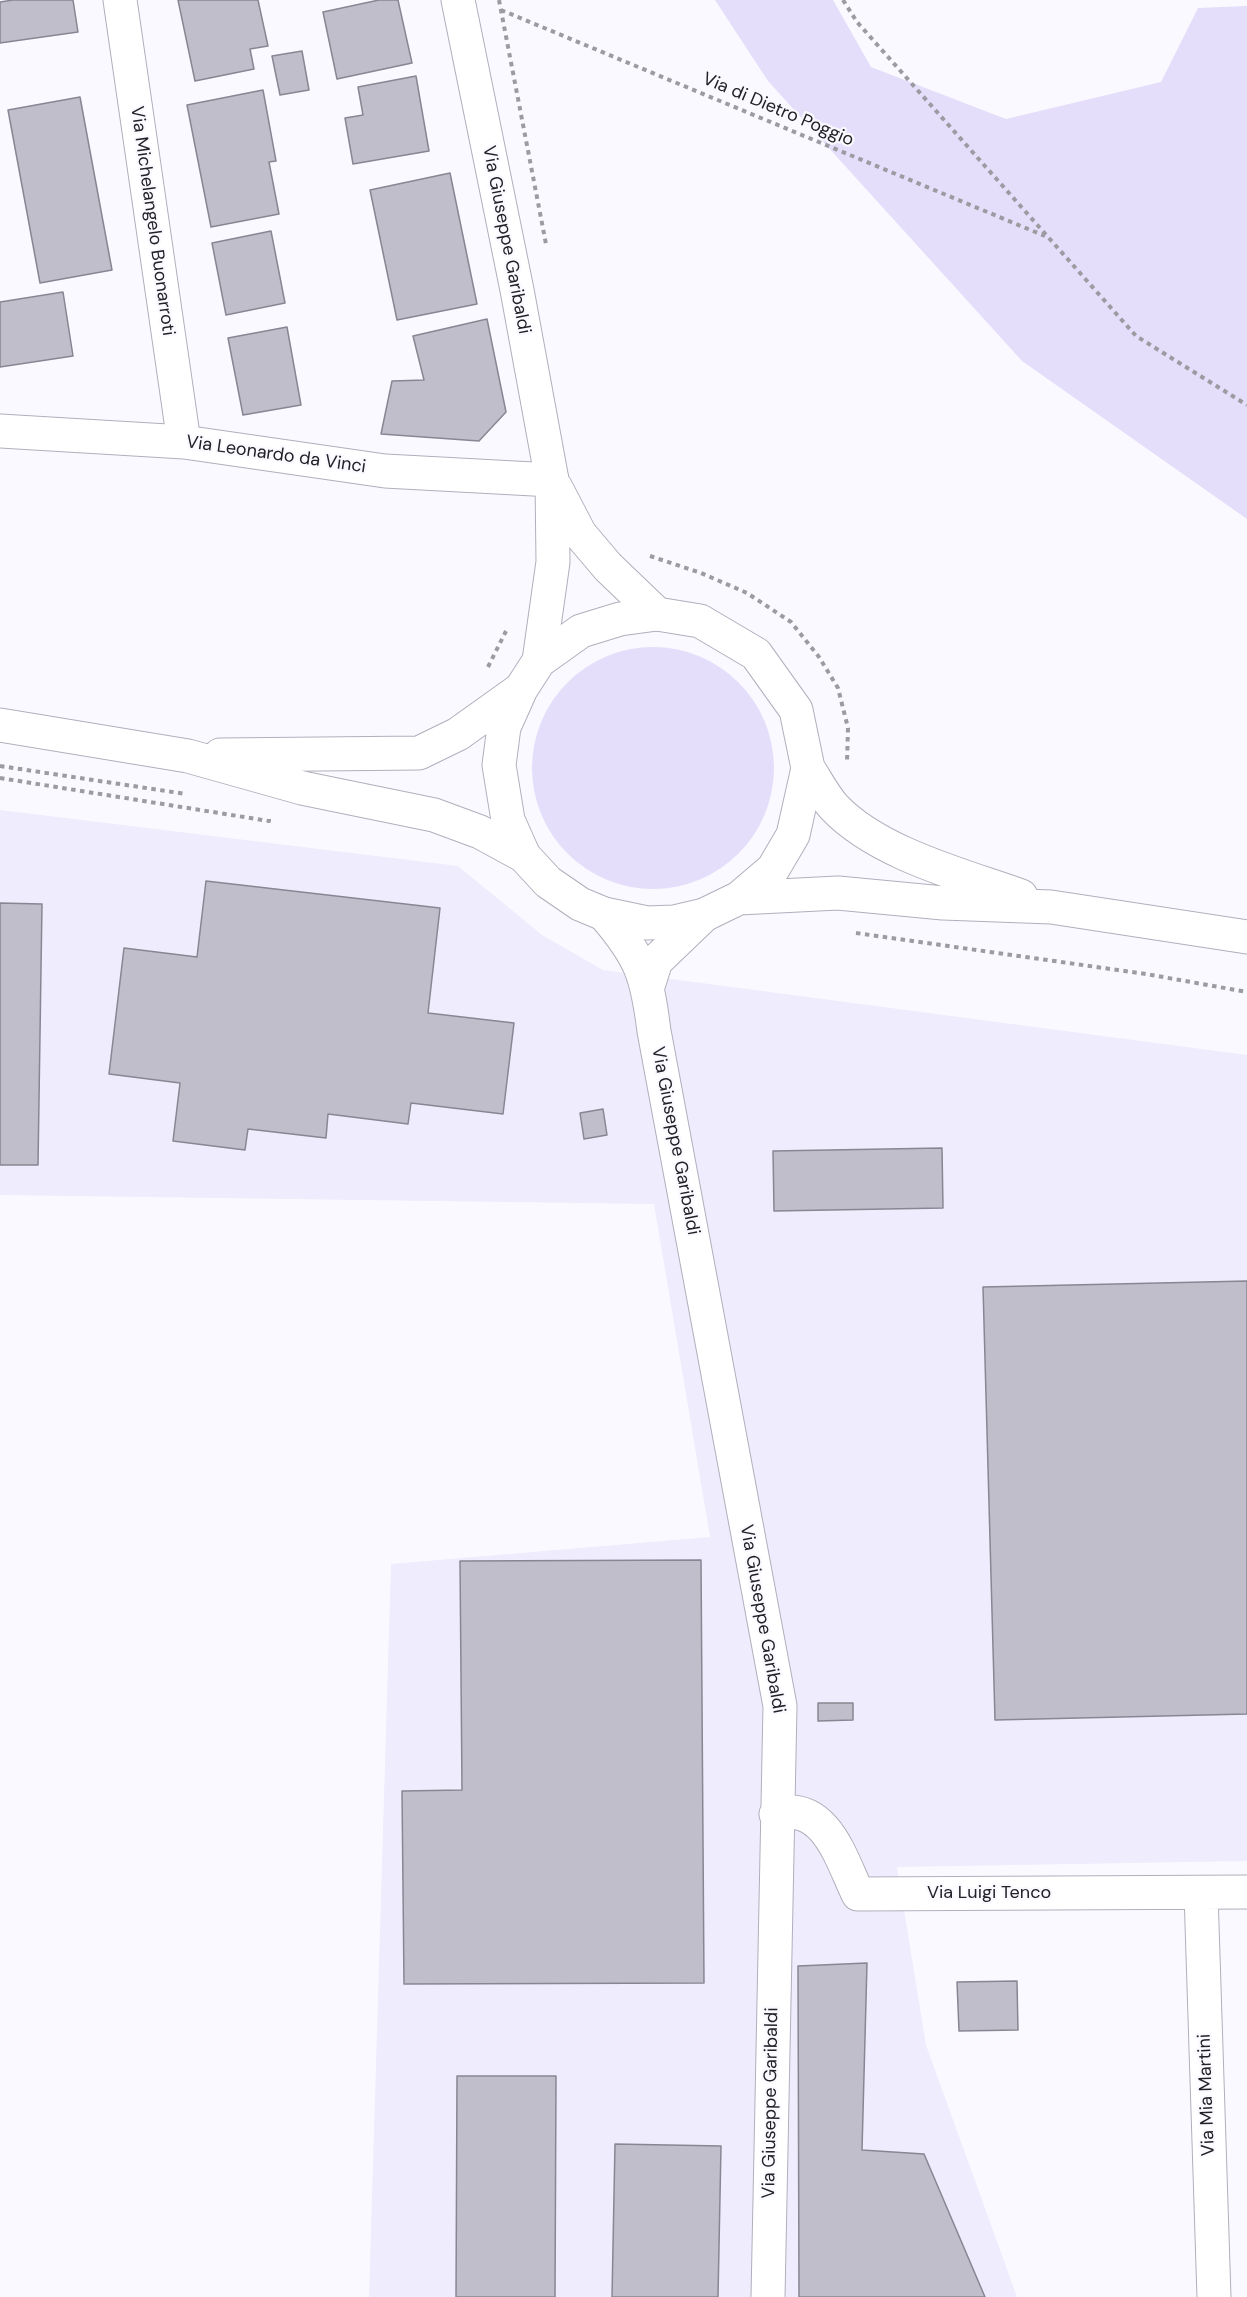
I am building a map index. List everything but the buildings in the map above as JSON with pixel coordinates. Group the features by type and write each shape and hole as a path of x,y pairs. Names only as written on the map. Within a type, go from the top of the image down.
{"street":[{"name":"Via Michelangelo Buonarroti","path":"120,0 184,442"},
{"name":"Via Giuseppe Garibaldi","path":"458,0 552,480 554,562 539,661"},
{"name":"Via Leonardo da Vinci","path":"0,431 184,442 385,471 552,480"},
{"name":"Via Giuseppe Garibaldi","path":"552,480 580,534 608,567 657,614"},
{"path":"524,856 508,820 499,765 504,728 520,690 539,661 581,631 620,619 657,614 700,621 756,654 796,710 808,768 833,806 860,829 897,849 955,873 1051,907"},
{"path":"188,756 419,753 459,734 520,690"},
{"path":"0,725 188,756 302,788 434,815 480,832 524,856 548,882 580,904 604,914 647,923 674,922 704,915 739,898 773,869 793,835 808,768"},
{"path":"739,898 838,893 943,903 1051,907 1247,937"},
{"name":"Via Giuseppe Garibaldi","path":"604,914 629,943 648,986 780,1706 776,1814 768,2297"},
{"path":"648,986 656,961 704,915"},
{"name":"Via Luigi Tenco","path":"776,1814 788,1811 812,1816 825,1827 858,1894 1247,1892"},
{"name":"Via Mia Martini","path":"1201,1893 1214,2297"}],"path":[{"name":"Via di Dietro Poggio","path":"499,0 501,9 1045,236"},
{"name":"Via di Dietro Poggio","path":"843,0 857,22 1136,336 1247,405"},
{"path":"485,670 492,662 510,623"},
{"path":"0,766 187,794"},
{"path":"0,778 269,820 270,812"},
{"path":"845,931 1146,974 1247,992"}],"shaded area":[{"path":"715,0 833,0 871,67 1006,119 1161,82 1198,8 1247,6 1247,519 1022,361 768,81"},
{"path":"641,647 665,647 688,652 710,661 739,682 754,701 765,722 772,744 774,768 772,792 765,814 754,835 739,854 710,875 688,884 665,889 641,889 618,884 596,875 576,862 559,845 546,825 537,803 532,780 532,756 537,733 546,711 559,691 576,674 596,661 618,652"},
{"path":"0,810 458,866 542,935 603,970 1247,1055 1247,1861 897,1867 926,2045 1017,2297 369,2297 391,1564 710,1537 654,1204 0,1195"}]}
